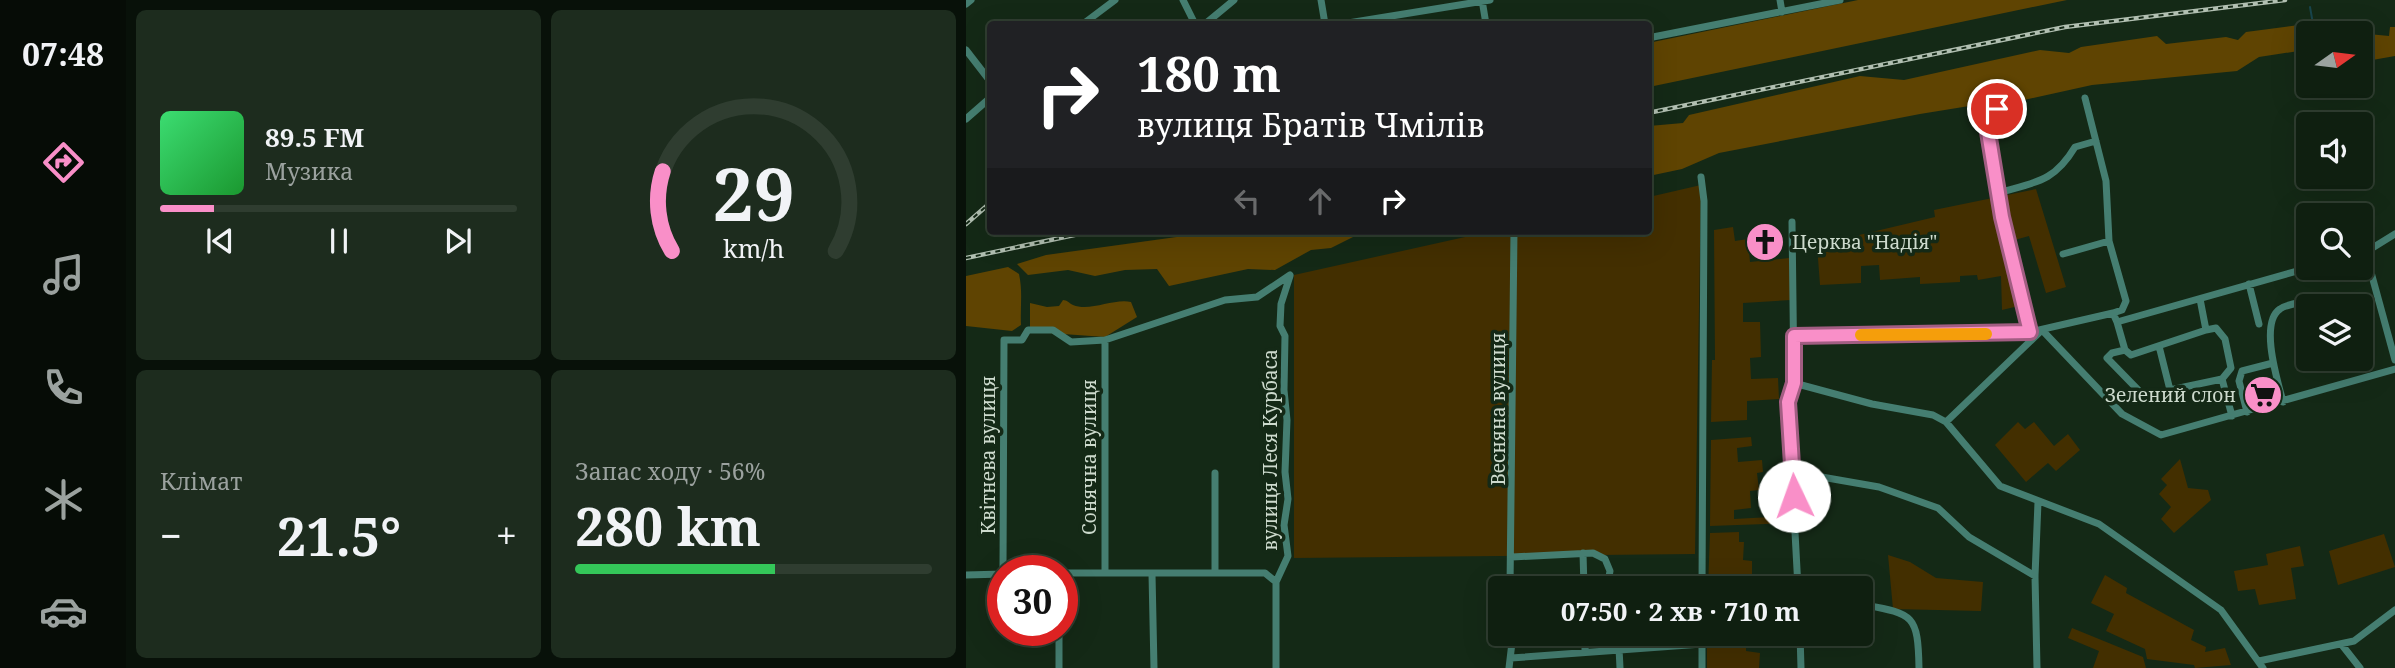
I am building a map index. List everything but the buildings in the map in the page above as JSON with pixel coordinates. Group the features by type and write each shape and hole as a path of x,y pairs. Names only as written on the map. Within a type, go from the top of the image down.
{"street":[{"path":"966,4 971,0"},
{"path":"1087,21 1115,0"},
{"path":"1183,0 1194,21"},
{"path":"1209,21 1234,0"},
{"path":"1321,0 1324,21"},
{"path":"1360,21 1485,0 1486,21"},
{"path":"1780,0 1782,12"},
{"path":"1652,37 1840,0"},
{"path":"966,50 987,77"},
{"path":"1794,336 2030,332 2122,310 2126,301 2109,241 2106,181 2085,98"},
{"path":"966,119 987,101"},
{"path":"1997,109 1988,132 1998,193 2030,332"},
{"path":"1998,193 2049,177 2063,168 2075,147 2095,141"},
{"path":"1701,177 1704,201 1702,576"},
{"path":"1792,222 1794,383 1788,402 1797,576"},
{"path":"2373,248 2395,234"},
{"name":"Весняна вулиця","path":"1511,576 1514,235"},
{"path":"2063,254 2109,241"},
{"path":"2117,321 2296,271"},
{"name":"вулиця Леся Курбаса","path":"1105,340 1225,300 1258,297 1290,275 1281,304 1280,326 1285,336 1285,472 1288,499 1284,525 1288,556 1276,582 1276,668"},
{"path":"2371,280 2395,360"},
{"path":"2249,284 2259,324"},
{"path":"2200,299 2206,330"},
{"path":"2283,402 2273,363 2270,337 2275,314 2281,308 2296,303"},
{"path":"2113,313 2125,350 2131,355 2216,328 2225,339 2231,368 2222,379 2146,398 2107,358 2125,350"},
{"name":"Квітнева вулиця","path":"1003,555 1004,340 1022,340 1028,330 1054,330 1071,342 1105,340"},
{"path":"2042,331 2122,414 2161,435 2395,369"},
{"path":"1947,422 2042,331"},
{"name":"Сонячна вулиця","path":"1105,340 1105,573"},
{"path":"2159,346 2170,390"},
{"path":"2247,412 2239,381 2242,371 2273,363"},
{"path":"2222,379 2232,416"},
{"path":"1794,383 1847,398 1933,415 1947,422 2000,486 2099,524 2221,610 2261,665 2343,645 2363,635 2395,610"},
{"path":"1793,472 1879,487 1938,508 1969,537 2002,559 2035,576"},
{"path":"1215,473 1215,573"},
{"path":"2037,668 2035,576 2038,502"},
{"path":"1583,553 1584,576"},
{"path":"1512,557 1592,553 1605,559 1609,576"},
{"path":"966,575 987,573"},
{"path":"1078,573 1265,573 1276,582"},
{"path":"1152,574 1154,668"},
{"path":"1873,607 1909,616 1915,624 1919,639 1919,668"},
{"path":"2343,645 2360,668"},
{"path":"1059,646 1059,668"},
{"path":"1509,668 1512,646"},
{"path":"1586,646 1586,651"},
{"path":"1511,658 1660,646"},
{"path":"1702,646 1702,668"},
{"path":"1800,646 1801,668"},
{"path":"1619,648 1620,668"}],"shaded area":[{"path":"1858,0 2067,0 1652,86 1652,42"},
{"path":"2296,25 2296,51 2259,57 2237,71 2092,85 2010,103 1994,102 1920,114 1719,153 1682,169 1652,175 1652,126 1683,123 1689,115 1860,76 1904,80 2040,50 2069,53 2081,47 2157,36 2166,44 2226,37 2238,40 2246,32"},
{"path":"2390,27 2395,27 2395,56 2373,60 2373,34 2389,36"},
{"path":"1701,185 1695,554 1294,558 1294,275 1474,235 1652,235 1652,196"},
{"path":"2036,189 2066,287 2046,293 2029,236 2011,241 2027,304 2002,310 2001,276 1978,280 1977,275 1960,276 1960,282 1920,284 1920,277 1880,280 1879,265 1861,266 1861,283 1820,285 1817,245 1935,217 1934,210"},
{"path":"1733,227 1735,241 1748,239 1750,262 1789,258 1791,300 1743,303 1743,322 1760,322 1761,357 1750,358 1751,379 1778,378 1779,399 1747,401 1747,420 1711,422 1712,360 1715,360 1714,230"},
{"path":"1191,235 1357,235 1331,248 1311,250 1275,270 1248,269 1169,286 1157,269 1125,270 1095,276 1068,270 1028,275 1017,264 1046,255"},
{"path":"1008,267 1019,274 1021,325 1012,331 966,326 966,276"},
{"path":"1063,300 1080,307 1131,302 1137,317 1105,337 1035,332 1030,327 1030,303 1047,307 1059,306"},
{"path":"2018,422 2025,429 2034,422 2054,446 2068,434 2080,450 2056,471 2048,463 2026,482 1995,445"},
{"path":"1751,437 1752,446 1737,448 1738,462 1762,460 1763,472 1757,473 1759,490 1750,491 1751,508 1734,510 1734,519 1791,516 1791,523 1710,526 1711,440"},
{"path":"2180,459 2188,488 2208,490 2211,500 2174,533 2161,519 2171,507 2159,494 2167,485 2161,479"},
{"path":"1739,532 1739,542 1744,542 1743,560 1752,561 1752,576 1708,576 1710,533"},
{"path":"2384,534 2395,567 2338,585 2329,551"},
{"path":"2300,546 2304,566 2291,568 2296,599 2259,605 2255,589 2238,591 2234,571 2268,565 2266,554"},
{"path":"1888,555 1910,562 1936,578 1983,582 1981,611 1893,609"},
{"path":"2105,575 2127,588 2126,593 2194,630 2191,640 2206,647 2205,652 2225,648 2231,665 2195,668 2194,665 2147,659 2145,649 2106,631 2114,614 2091,603"},
{"path":"2072,628 2143,657 2146,668 2093,668 2099,651 2068,638"},
{"path":"1707,646 1746,646 1746,651 1760,653 1759,668 1707,668"}],"waterway":[{"path":"2310,7 2312,21"}],"railway":[{"path":"1652,112 2065,27 2285,0"},
{"path":"966,224 987,206"},
{"path":"966,258 1074,235"}],"slow traffic":[{"path":"1861,335 1986,334"}],"place":[{"name":"Церква \"Надія\"","path":"1765,242"},
{"name":"Зелений слон","path":"2263,395"}],"route":[{"path":"1794,496 1788,402 1794,383 1794,336 2030,332 2002,217 1988,132 1997,109"}]}
